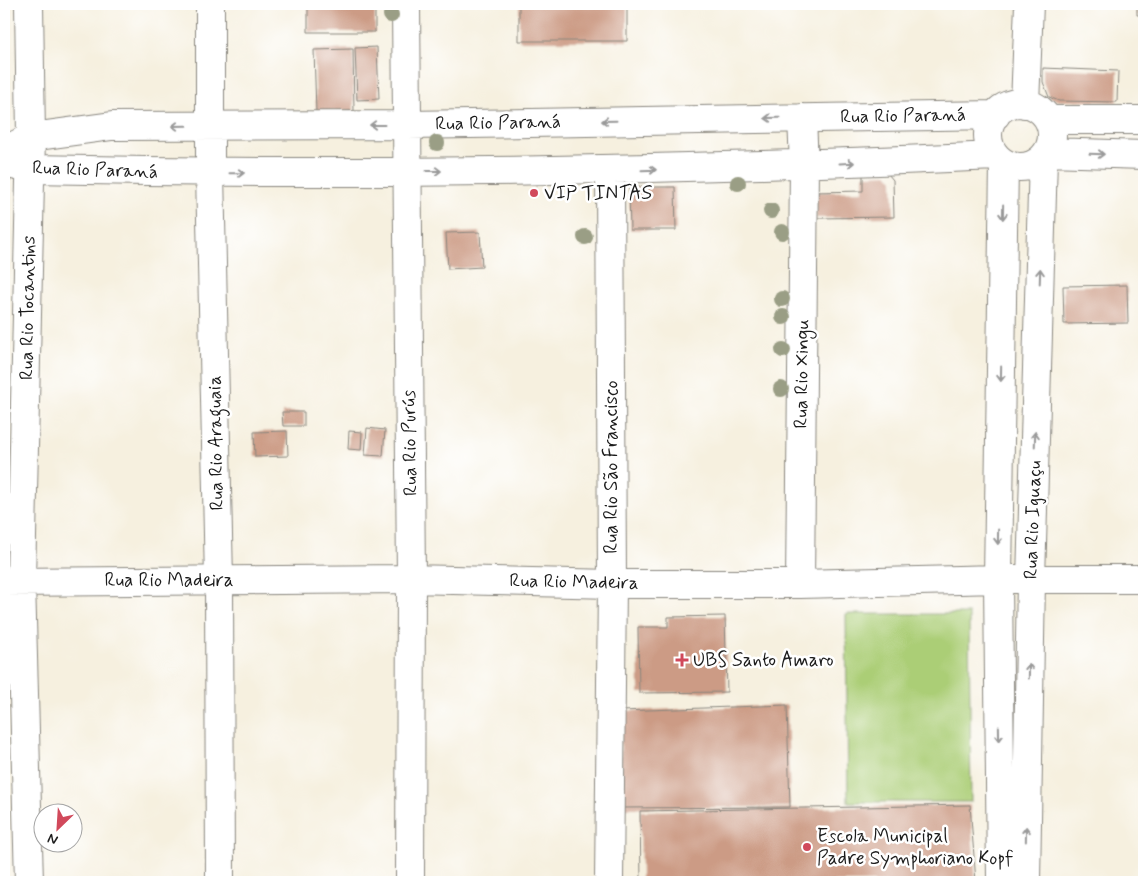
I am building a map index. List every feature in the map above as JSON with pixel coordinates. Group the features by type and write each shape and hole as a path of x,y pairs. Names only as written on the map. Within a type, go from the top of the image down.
{"street":[{"name":"Rua Rio Tocantins","path":"28,882 13,582 32,137 29,4"},
{"name":"Rua Rio Araguaia","path":"210,4 212,125 210,173 220,580 220,882"},
{"name":"Rua Rio Purús","path":"406,4 411,579 410,882"},
{"path":"1025,104 1029,4"},
{"path":"1046,155 1052,140 1049,120 1039,110 1025,104 1015,104 1004,108 996,115 990,124 988,135 990,146 1000,159 1014,167 1026,167 1046,155 1144,155"},
{"name":"Rua Rio Paraná","path":"4,151 32,137 112,126 408,125 996,115"},
{"name":"Rua Rio Xingu","path":"800,584 804,165 802,118"},
{"path":"1049,120 1144,120"},
{"name":"Rua Rio Iguaçu","path":"1026,882 1031,579 1046,155"},
{"name":"Rua Rio Paraná","path":"4,163 31,169 210,173 610,171 1000,159"},
{"name":"Rua Rio Iguaçu","path":"1000,159 998,579 1001,882"},
{"name":"Rua Rio São Francisco","path":"609,882 612,584 610,171"},
{"name":"Rua Rio Madeira","path":"13,582 411,579 612,584 800,584 998,579 1144,580"}],"green space":[{"path":"846,614 969,614 971,802 848,802"}],"building":[{"path":"308,4 375,4 375,32 308,32"},
{"path":"519,4 627,4 627,41 519,41"},
{"path":"1137,4 1144,4 1144,15 1137,15"},
{"path":"377,47 379,99 357,100 355,48"},
{"path":"353,49 354,111 316,112 314,50"},
{"path":"1043,68 1118,71 1117,102 1059,101 1049,97 1043,82"},
{"path":"888,174 893,180 894,217 816,218 816,192 863,191 863,175"},
{"path":"629,187 675,187 676,230 630,230"},
{"path":"480,232 482,267 448,269 446,233"},
{"path":"1127,285 1128,323 1064,324 1063,286"},
{"path":"282,412 304,412 304,426 283,426"},
{"path":"367,428 385,430 383,456 365,455"},
{"path":"287,431 288,456 255,457 254,432"},
{"path":"349,431 362,432 361,450 348,449"},
{"name":"UBS Santo Amaro","path":"725,616 727,692 639,693 638,627 668,627 668,617"},
{"path":"787,705 790,807 620,808 621,711"},
{"name":"Escola Municipal Padre Symphoriano Kopf","path":"970,805 976,882 641,882 640,811"}],"place":[{"name":"VIP TINTAS","path":"534,193"},
{"name":"UBS Santo Amaro","path":"682,660"},
{"name":"Escola Municipal Padre Symphoriano Kopf","path":"807,847"}]}
